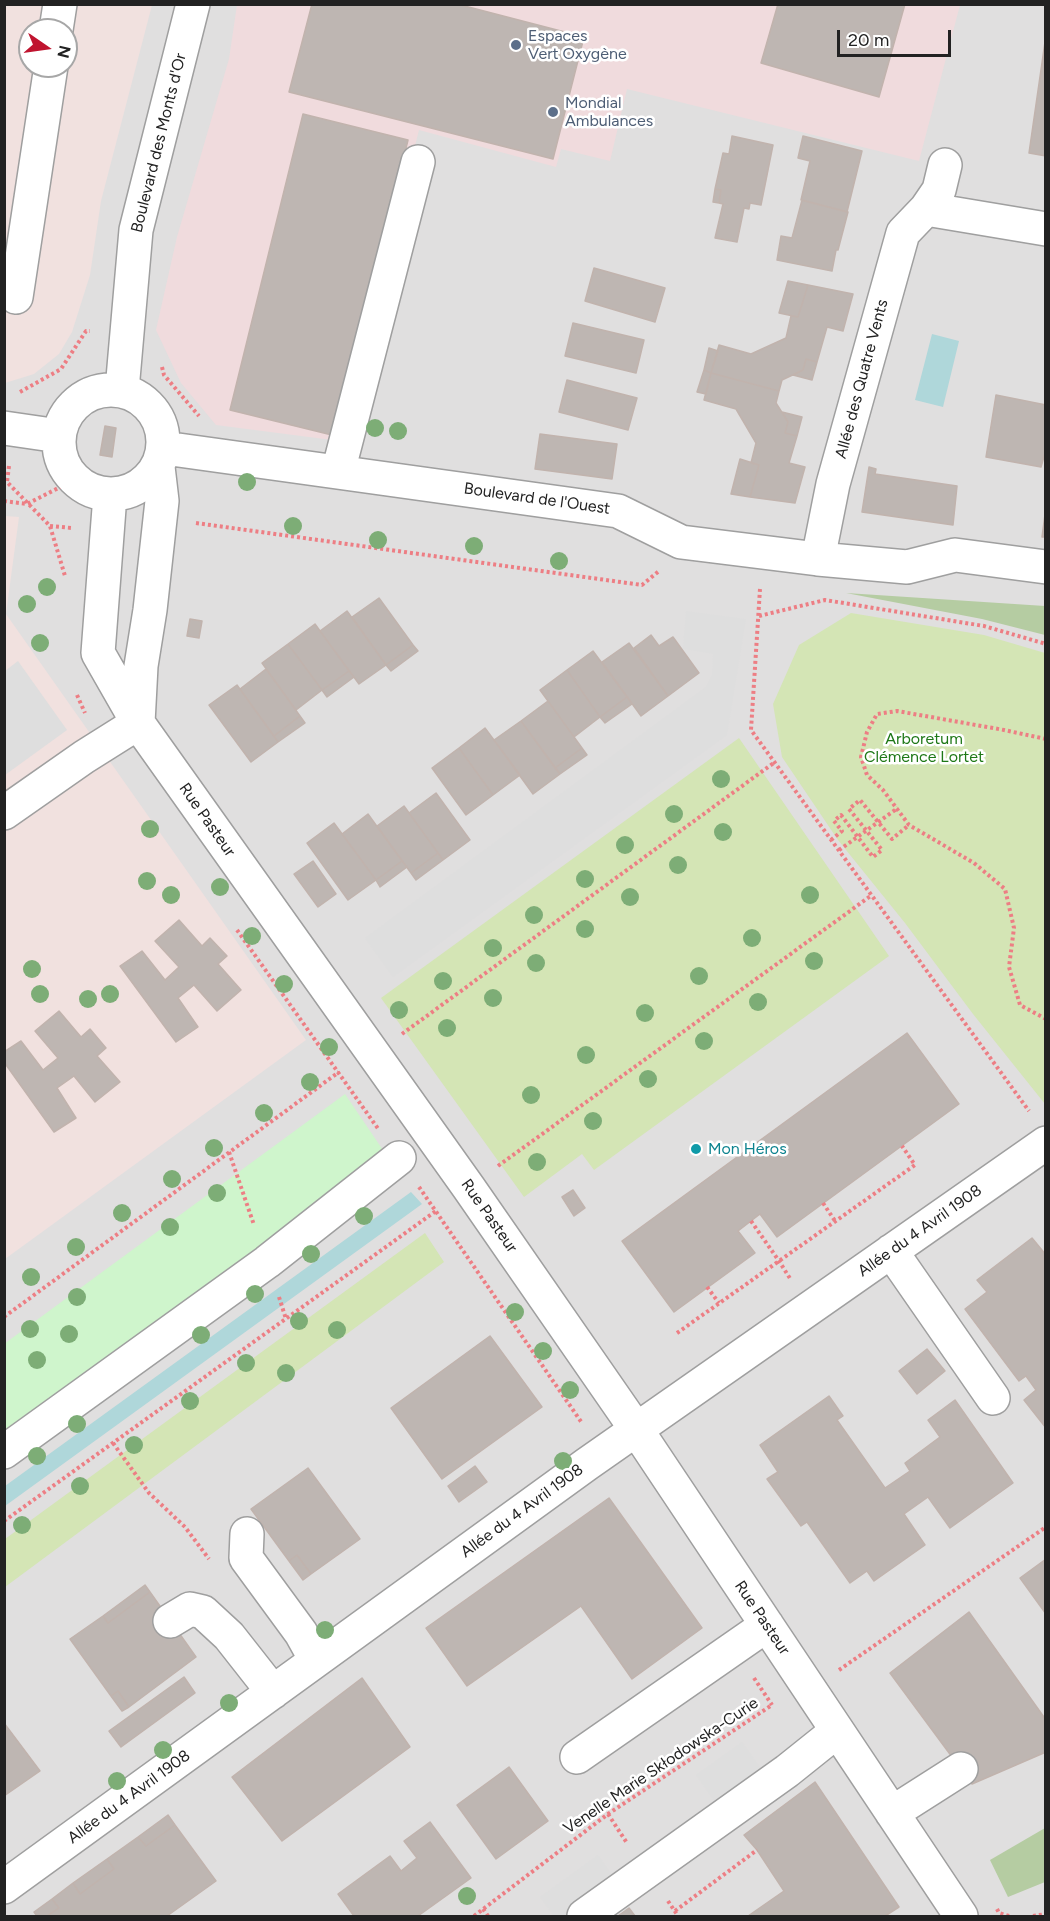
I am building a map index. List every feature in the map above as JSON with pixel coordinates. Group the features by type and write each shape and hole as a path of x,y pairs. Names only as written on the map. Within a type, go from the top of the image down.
{"street":[{"name":"Boulevard des Monts d'Or","path":"122,390 135,230 193,4"},
{"path":"16,297 49,78"},
{"path":"338,472 418,162"},
{"name":"Allée des Quatre Vents","path":"818,559 833,484 903,233 926,209 939,190 945,165"},
{"path":"926,209 1046,229"},
{"path":"4,813 84,757 138,723 141,666 150,610 162,501 162,429 154,411 140,398 122,390 103,389 84,396 69,409 60,426 58,445 63,465 74,480 91,491 110,495 129,492 146,482 161,457"},
{"path":"4,428 59,436"},
{"name":"Boulevard de l'Ouest","path":"161,457 338,472 618,511 681,542 818,559 907,567 955,555 1046,567"},
{"name":"Rue Pasteur","path":"110,495 98,653 138,723 469,1188 636,1429 961,1917"},
{"name":"Allée du 4 Avril 1908","path":"4,1887 636,1429 891,1251 1039,1128"},
{"path":"4,1452 267,1262 399,1158"},
{"path":"891,1251 993,1398"},
{"path":"247,1534 246,1558 301,1633 316,1660"},
{"path":"170,1621 190,1609 203,1612 229,1636 273,1692"},
{"path":"577,1757 767,1625"},
{"path":"584,1917 794,1782 837,1731"},
{"path":"892,1813 961,1769"}],"path":[{"path":"17,394 61,369 86,331 127,337"},
{"path":"4,501 27,504 74,480"},
{"path":"192,522 642,585 662,568"},
{"path":"1039,1128 751,730 759,616 825,600 984,626 1046,644"},
{"path":"1046,740 897,711 877,714 867,732 861,757 867,775 898,808 909,825 974,863 1005,889 1014,928 1009,967 1020,1005 1046,1019"},
{"path":"831,840 842,831 834,821 841,816 873,857 882,850 849,809 860,800 892,839 909,825"},
{"path":"839,850 898,808"},
{"path":"400,1034 407,1044"},
{"path":"677,1333 915,1165 902,1146"},
{"path":"822,1203 835,1221"},
{"path":"751,1221 810,1308"},
{"path":"707,1287 719,1303"},
{"path":"113,1443 149,1493 185,1527 213,1565"},
{"name":"Venelle Marie Skłodowska-Curie","path":"474,1917 608,1814 772,1705 810,1691 1046,1527"},
{"path":"734,1648 772,1705"},
{"path":"675,1911 757,1850"},
{"path":"483,1910 488,1917"},
{"path":"1033,1917 1046,1914"}],"shaded area":[{"path":"5,5 1045,5 1045,1916 5,1916"},
{"path":"5,5 152,5 101,201 90,275 72,332 59,354 34,374 5,383"},
{"path":"237,5 960,5 919,161 627,89 610,161 561,149 556,167 419,130 340,441 216,425 181,383 156,330 177,237 229,59"},
{"path":"5,516 19,517 6,614 306,1040 5,1259"},
{"path":"686,611 746,619 727,735 393,977 365,938 706,687 712,675 713,654 683,649"},
{"path":"18,661 67,730 5,775 5,671"},
{"path":"742,1742 761,1769 715,1802 696,1775"},
{"path":"598,1855 616,1881 566,1916 554,1916 540,1897"}],"green space":[{"path":"846,593 1045,606 1045,635 982,619"},
{"name":"Arboretum Clémence Lortet","path":"851,613 984,635 1045,653 1045,1104 838,840 782,757 773,704 799,645"},
{"path":"739,738 889,956 594,1170 582,1154 524,1197 381,998"},
{"path":"345,1094 387,1156 5,1430 4,1344"},
{"path":"425,1233 444,1262 5,1587 5,1539"},
{"path":"1045,1828 1045,1882 1008,1897 990,1860"}],"water":[{"path":"932,334 959,341 943,407 915,400"},
{"path":"411,1192 422,1204 5,1506 5,1486"}],"building":[{"path":"312,4 457,4 584,37 553,159 289,92"},
{"path":"778,4 905,4 879,97 761,63"},
{"path":"1046,35 1046,156 1029,153"},
{"path":"303,114 408,140 336,436 230,410"},
{"path":"732,136 773,145 761,205 750,203 749,209 744,208 737,242 715,238 723,204 719,203 721,190 715,189 723,153 729,154"},
{"path":"803,136 862,151 847,212 801,200 810,161 798,158"},
{"path":"715,189 721,190 719,203 713,202"},
{"path":"802,200 848,212 832,271 777,260 781,236 792,238"},
{"path":"594,268 665,288 655,322 585,301"},
{"path":"788,281 808,285 798,317 779,313"},
{"path":"808,285 853,294 843,331 827,327 817,362 806,359 803,370 782,380 779,391 711,373 719,345 751,354 786,338 791,316 798,317"},
{"path":"573,323 644,340 636,373 565,356"},
{"path":"709,348 718,351 711,373 704,370"},
{"path":"806,359 817,362 812,380 793,375 803,370"},
{"path":"704,370 711,373 706,394 697,392"},
{"path":"711,373 779,391 776,403 788,422 785,433 797,436 789,463 805,467 795,503 750,497 759,465 751,463 756,443 736,409 704,400"},
{"path":"567,380 637,398 628,430 559,412"},
{"path":"996,395 1046,405 1046,450 1041,467 986,457"},
{"path":"782,412 802,417 797,436 785,433 788,422"},
{"path":"105,426 116,428 112,457 100,455"},
{"path":"540,434 617,444 612,479 535,469"},
{"path":"740,459 759,465 750,497 731,494"},
{"path":"869,467 876,469 875,474 957,486 953,525 862,512"},
{"path":"1046,507 1046,537 1042,537"},
{"path":"379,598 413,645 386,665 352,617"},
{"path":"347,611 386,665 359,684 320,631"},
{"path":"190,619 202,621 199,638 187,636"},
{"path":"315,624 349,671 322,690 288,644"},
{"path":"651,635 659,646 673,637 699,673 668,696 634,648"},
{"path":"629,643 668,696 641,716 602,662"},
{"path":"288,644 322,690 296,710 262,663"},
{"path":"413,645 418,651 391,671 386,665"},
{"path":"593,651 627,697 600,717 567,670"},
{"path":"266,669 300,716 274,736 240,689"},
{"path":"567,670 600,717 574,737 540,690"},
{"path":"349,671 354,677 327,697 322,690"},
{"path":"237,685 278,742 251,762 209,705"},
{"path":"627,697 632,704 605,723 600,717"},
{"path":"548,701 582,748 555,768 521,721"},
{"path":"300,716 305,723 278,742 274,736"},
{"path":"521,721 560,774 533,794 494,740"},
{"path":"485,728 520,775 493,795 459,748"},
{"path":"459,748 493,795 466,815 432,768"},
{"path":"582,748 587,755 560,774 555,768"},
{"path":"436,793 470,840 443,860 409,813"},
{"path":"404,806 438,853 411,873 377,826"},
{"path":"368,814 402,861 376,880 342,834"},
{"path":"334,823 376,880 348,900 307,843"},
{"path":"438,853 443,860 416,880 411,873"},
{"path":"313,861 336,894 318,907 294,874"},
{"path":"402,861 407,867 380,887 376,880"},
{"path":"179,920 202,946 210,938 227,956 218,964 241,990 217,1011 194,985 178,998 198,1027 176,1042 120,966 142,951 165,980 179,967 155,941"},
{"path":"59,1011 81,1037 90,1029 106,1048 97,1056 120,1082 95,1102 74,1076 57,1088 76,1118 54,1132 4,1062 4,1052 21,1041 43,1070 58,1058 35,1031"},
{"path":"907,1033 959,1104 777,1237 760,1214 738,1231 755,1253 674,1312 622,1241"},
{"path":"573,1190 585,1208 574,1216 562,1197"},
{"path":"1032,1238 1046,1255 1046,1428 1024,1400 1036,1390 1026,1376 1019,1381 965,1309 987,1292 977,1280"},
{"path":"490,1336 542,1407 442,1479 391,1408"},
{"path":"927,1349 945,1371 917,1394 899,1371"},
{"path":"829,1396 843,1416 837,1420 885,1488 910,1471 905,1463 940,1437 928,1420 955,1400 1013,1483 950,1528 928,1497 904,1514 925,1545 874,1581 867,1571 850,1583 807,1522 801,1526 767,1479 778,1472 760,1445"},
{"path":"475,1466 487,1482 459,1502 448,1486"},
{"path":"308,1468 360,1539 311,1574 297,1555 289,1561 251,1509"},
{"path":"609,1498 702,1628 632,1679 581,1606 467,1686 426,1628"},
{"path":"297,1555 311,1574 303,1580 289,1561"},
{"path":"1046,1559 1046,1614 1020,1578"},
{"path":"145,1585 150,1592 108,1623 103,1616"},
{"path":"150,1592 196,1657 129,1707 118,1691 111,1696 70,1639 103,1616 108,1623"},
{"path":"969,1612 1046,1720 1046,1752 972,1784 890,1673"},
{"path":"184,1677 195,1693 121,1747 109,1731"},
{"path":"362,1678 410,1747 282,1841 232,1777"},
{"path":"118,1691 129,1707 122,1711 111,1696"},
{"path":"4,1723 40,1771 4,1796"},
{"path":"509,1767 548,1821 496,1859 457,1805"},
{"path":"815,1782 899,1907 885,1916 748,1916 784,1891 757,1850 744,1835"},
{"path":"168,1815 175,1825 146,1846 138,1837"},
{"path":"430,1822 471,1878 418,1916 354,1916 338,1894 390,1856 401,1871 417,1858 404,1841"},
{"path":"175,1825 216,1881 167,1916 47,1916 59,1908 52,1899 73,1883 80,1894 114,1869 107,1859 138,1837 146,1846"},
{"path":"107,1859 114,1869 80,1894 73,1883"},
{"path":"52,1899 59,1908 47,1916 37,1916 34,1912"},
{"path":"629,1908 635,1916 618,1916"}],"place":[{"name":"Espaces Vert Oxygène","path":"516,45"},
{"name":"Mondial Ambulances","path":"553,112"},
{"name":"Mon Héros","path":"696,1149"}]}
